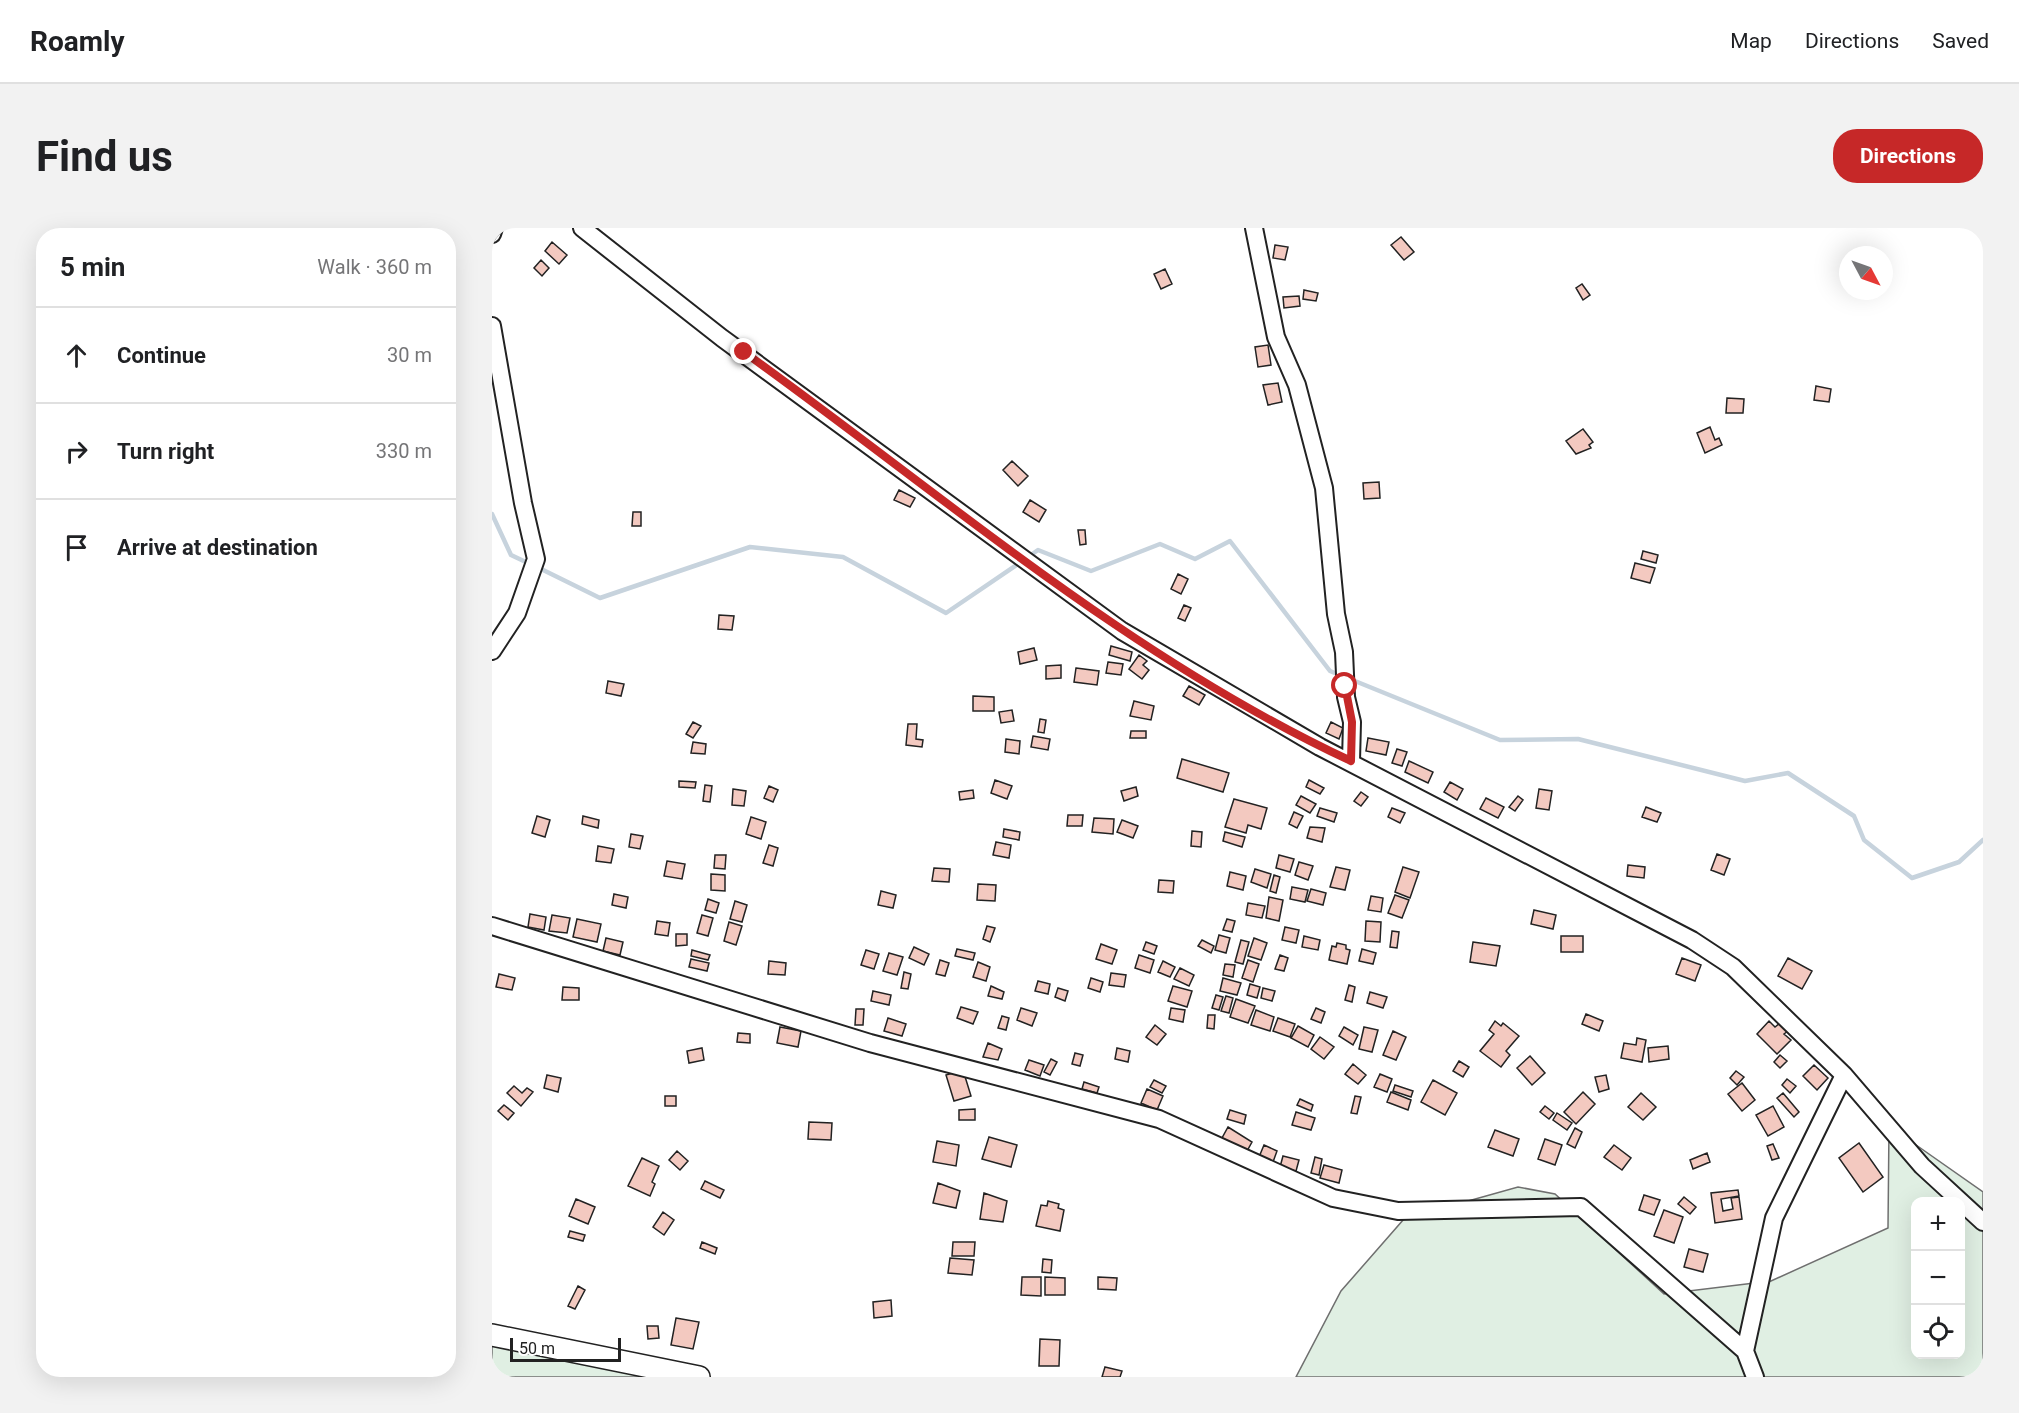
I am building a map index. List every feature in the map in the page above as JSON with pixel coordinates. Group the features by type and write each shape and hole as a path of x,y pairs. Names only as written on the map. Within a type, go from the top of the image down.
{"main road":[{"path":"492,1335 699,1377"}],"street":[{"path":"492,234 494,228"},
{"path":"582,228 722,338 1073,598 1180,666 1320,747 1351,761 1566,876 1692,939 1733,967 1844,1075 1923,1166 1983,1222"},
{"path":"1254,228 1276,337 1297,385 1324,488 1336,614 1344,652 1346,697 1352,722 1351,761"},
{"path":"492,326 523,502 536,559 517,613 492,651"},
{"path":"492,926 870,1043 1159,1119 1333,1198 1398,1210 1581,1207 1745,1351 1755,1377"},
{"path":"1745,1351 1774,1218 1844,1075"}],"green space":[{"path":"1889,1126 1983,1192 1983,1377 1296,1377 1341,1291 1404,1219 1518,1187 1555,1194 1664,1294 1771,1281 1888,1228"},
{"path":"492,1342 673,1377 492,1377"}],"building":[{"path":"1401,237 1414,252 1404,260 1391,245"},
{"path":"552,242 567,255 559,264 545,251"},
{"path":"1275,245 1288,247 1285,260 1273,258"},
{"path":"541,260 549,268 542,276 534,268"},
{"path":"1165,269 1172,284 1161,289 1154,274"},
{"path":"1582,284 1590,295 1583,300 1576,288"},
{"path":"1304,290 1318,293 1316,301 1303,299"},
{"path":"1299,296 1300,306 1284,308 1283,297"},
{"path":"1268,345 1271,365 1258,367 1255,347"},
{"path":"1278,383 1282,402 1268,405 1263,385"},
{"path":"1816,386 1831,389 1829,402 1814,400"},
{"path":"1727,398 1744,399 1743,413 1726,413"},
{"path":"1710,427 1715,440 1719,438 1722,445 1705,453 1697,433"},
{"path":"1583,429 1593,442 1589,445 1591,448 1576,454 1566,441"},
{"path":"1012,461 1028,476 1018,486 1003,470"},
{"path":"1379,482 1380,498 1364,499 1363,483"},
{"path":"899,490 915,498 910,507 894,500"},
{"path":"1030,500 1046,510 1039,522 1023,512"},
{"path":"633,512 641,512 641,526 632,526"},
{"path":"1078,530 1085,530 1086,544 1080,545"},
{"path":"1643,551 1658,555 1656,563 1641,559"},
{"path":"1635,563 1655,568 1650,583 1631,578"},
{"path":"1178,574 1188,579 1181,594 1171,589"},
{"path":"1184,605 1191,608 1185,621 1178,618"},
{"path":"719,615 734,616 732,630 718,629"},
{"path":"1111,646 1132,652 1130,661 1109,655"},
{"path":"1034,648 1037,660 1020,664 1018,652"},
{"path":"1139,655 1147,661 1143,665 1149,670 1142,679 1129,669"},
{"path":"1108,662 1123,664 1121,675 1106,673"},
{"path":"1061,665 1061,678 1046,679 1046,666"},
{"path":"1076,668 1099,671 1097,685 1074,682"},
{"path":"608,681 624,684 621,696 606,693"},
{"path":"1189,686 1205,695 1199,705 1183,696"},
{"path":"973,696 994,697 994,711 973,711"},
{"path":"1134,701 1154,706 1151,720 1130,716"},
{"path":"1012,710 1014,721 1001,723 999,712"},
{"path":"1040,719 1046,720 1044,733 1038,732"},
{"path":"693,722 701,726 693,738 686,734"},
{"path":"1331,722 1343,728 1339,739 1326,733"},
{"path":"908,724 917,724 916,739 923,740 922,747 906,745"},
{"path":"1131,731 1146,731 1146,738 1130,738"},
{"path":"1033,736 1050,739 1048,750 1031,747"},
{"path":"1368,738 1389,742 1386,755 1366,751"},
{"path":"1006,739 1020,741 1019,754 1005,752"},
{"path":"693,742 706,744 705,754 691,753"},
{"path":"1397,749 1407,752 1402,766 1392,763"},
{"path":"1182,759 1229,773 1223,792 1177,778"},
{"path":"1409,761 1433,772 1428,783 1405,772"},
{"path":"995,780 1012,786 1007,799 991,793"},
{"path":"1309,780 1324,788 1320,794 1306,787"},
{"path":"679,781 696,782 695,788 679,787"},
{"path":"1450,782 1463,789 1457,800 1444,792"},
{"path":"705,785 712,786 710,802 703,801"},
{"path":"769,786 778,790 773,802 764,798"},
{"path":"1136,787 1138,796 1124,801 1121,791"},
{"path":"733,789 746,791 744,806 732,805"},
{"path":"1539,789 1552,791 1549,810 1536,808"},
{"path":"973,790 974,798 960,800 959,792"},
{"path":"1361,792 1368,797 1361,806 1354,801"},
{"path":"1301,796 1316,804 1310,813 1296,805"},
{"path":"1518,796 1523,800 1515,811 1509,807"},
{"path":"1486,798 1504,807 1498,818 1480,809"},
{"path":"1234,799 1267,808 1261,829 1248,825 1246,833 1225,827"},
{"path":"1646,807 1661,813 1657,822 1642,817"},
{"path":"1320,808 1337,813 1334,822 1317,816"},
{"path":"1392,808 1405,813 1400,823 1388,817"},
{"path":"1294,812 1303,816 1297,828 1289,824"},
{"path":"1068,815 1083,815 1082,826 1067,826"},
{"path":"537,816 550,820 545,837 532,833"},
{"path":"583,816 599,820 598,828 582,824"},
{"path":"751,817 766,822 761,839 746,834"},
{"path":"1094,818 1114,819 1113,834 1092,832"},
{"path":"1122,820 1138,826 1133,838 1117,832"},
{"path":"1310,827 1325,828 1322,842 1307,838"},
{"path":"1004,829 1020,832 1019,840 1003,837"},
{"path":"1192,831 1202,832 1201,847 1191,846"},
{"path":"1225,832 1245,837 1242,847 1223,841"},
{"path":"631,834 643,836 640,849 629,847"},
{"path":"996,842 1011,845 1009,858 993,855"},
{"path":"769,845 778,848 773,866 763,863"},
{"path":"598,846 614,849 611,863 596,861"},
{"path":"1717,854 1730,859 1724,875 1711,870"},
{"path":"715,855 726,855 725,869 714,868"},
{"path":"1279,855 1294,859 1290,872 1276,868"},
{"path":"667,861 685,864 682,879 664,876"},
{"path":"1299,862 1313,866 1308,880 1295,875"},
{"path":"1628,865 1645,867 1644,878 1627,876"},
{"path":"1336,867 1350,870 1345,890 1330,887"},
{"path":"1403,867 1419,872 1410,898 1395,892"},
{"path":"934,868 950,869 949,882 932,881"},
{"path":"1255,869 1271,874 1267,888 1251,882"},
{"path":"1230,872 1246,876 1243,890 1227,886"},
{"path":"711,874 725,875 725,891 711,890"},
{"path":"1274,875 1280,877 1276,893 1270,891"},
{"path":"1159,880 1174,881 1173,893 1158,892"},
{"path":"978,884 996,885 995,901 977,900"},
{"path":"1292,887 1308,890 1305,902 1290,899"},
{"path":"1311,889 1326,893 1323,905 1307,901"},
{"path":"881,891 896,895 893,908 878,905"},
{"path":"614,894 628,897 626,908 612,905"},
{"path":"1395,895 1409,900 1402,918 1388,913"},
{"path":"1371,896 1383,898 1381,912 1368,910"},
{"path":"1269,897 1283,900 1279,921 1266,918"},
{"path":"708,899 719,903 716,913 705,910"},
{"path":"735,901 747,905 742,922 730,919"},
{"path":"1248,903 1265,906 1262,918 1246,915"},
{"path":"1534,910 1556,915 1553,929 1531,924"},
{"path":"530,914 546,917 544,930 528,927"},
{"path":"552,915 570,918 567,933 549,931"},
{"path":"702,915 713,918 708,936 697,933"},
{"path":"577,919 601,924 597,942 573,937"},
{"path":"1227,919 1235,921 1232,932 1223,930"},
{"path":"657,921 670,923 668,936 655,934"},
{"path":"1366,921 1381,922 1380,942 1365,941"},
{"path":"729,922 742,926 736,945 724,941"},
{"path":"987,926 995,928 990,942 983,939"},
{"path":"1285,927 1299,930 1296,943 1282,940"},
{"path":"1392,931 1399,932 1397,948 1390,947"},
{"path":"676,934 687,934 687,945 676,946"},
{"path":"1219,935 1230,938 1226,953 1215,950"},
{"path":"1304,936 1320,940 1318,950 1302,947"},
{"path":"1561,936 1583,936 1583,952 1561,952"},
{"path":"606,938 623,942 620,955 603,951"},
{"path":"1254,938 1267,943 1261,960 1248,956"},
{"path":"1202,940 1214,946 1211,953 1198,946"},
{"path":"1241,940 1249,942 1243,964 1235,962"},
{"path":"1146,942 1157,946 1154,954 1143,950"},
{"path":"1473,942 1500,946 1496,966 1470,962"},
{"path":"1337,943 1346,945 1346,949 1350,950 1347,964 1329,960 1332,946 1336,947"},
{"path":"1101,944 1117,950 1112,964 1096,959"},
{"path":"914,947 929,954 924,965 909,958"},
{"path":"957,949 975,953 973,960 955,956"},
{"path":"1362,949 1376,953 1373,964 1359,961"},
{"path":"692,950 710,955 708,960 691,956"},
{"path":"866,950 879,954 874,969 861,965"},
{"path":"889,953 903,957 897,975 883,971"},
{"path":"1139,955 1154,960 1150,973 1135,968"},
{"path":"1280,955 1288,958 1284,971 1275,969"},
{"path":"1682,958 1701,965 1695,981 1676,974"},
{"path":"1788,958 1812,971 1802,989 1778,976"},
{"path":"691,959 709,963 707,971 689,967"},
{"path":"940,960 949,963 945,976 936,974"},
{"path":"1248,960 1259,964 1253,982 1242,978"},
{"path":"769,961 786,963 785,975 768,974"},
{"path":"1163,961 1175,967 1170,977 1158,972"},
{"path":"978,962 990,967 986,981 973,977"},
{"path":"1225,964 1235,965 1233,977 1223,975"},
{"path":"1180,968 1194,975 1189,986 1174,979"},
{"path":"904,972 911,974 908,989 901,988"},
{"path":"1111,973 1126,975 1124,987 1109,985"},
{"path":"499,974 515,978 512,990 496,987"},
{"path":"1091,978 1103,982 1100,992 1088,988"},
{"path":"1223,978 1241,983 1237,995 1220,991"},
{"path":"1038,981 1050,984 1048,994 1035,991"},
{"path":"1250,984 1260,987 1257,998 1247,995"},
{"path":"1349,985 1355,987 1352,1002 1345,1000"},
{"path":"991,986 1004,992 1002,999 988,996"},
{"path":"1173,986 1192,991 1187,1007 1168,1001"},
{"path":"563,987 579,988 579,1000 562,1000"},
{"path":"1058,988 1068,991 1065,1001 1055,997"},
{"path":"1263,988 1275,991 1272,1001 1261,998"},
{"path":"873,991 891,995 889,1005 871,1001"},
{"path":"1370,992 1387,997 1383,1008 1367,1003"},
{"path":"1216,995 1223,997 1219,1010 1212,1008"},
{"path":"1226,996 1233,998 1229,1013 1221,1011"},
{"path":"1236,999 1255,1006 1248,1023 1230,1017"},
{"path":"961,1007 978,1012 973,1024 957,1018"},
{"path":"1021,1008 1037,1013 1032,1026 1017,1020"},
{"path":"1171,1008 1185,1010 1183,1022 1169,1019"},
{"path":"1316,1008 1325,1012 1321,1023 1311,1019"},
{"path":"856,1009 864,1009 863,1025 855,1025"},
{"path":"1256,1010 1274,1017 1270,1031 1251,1025"},
{"path":"1586,1014 1603,1021 1599,1031 1582,1024"},
{"path":"1208,1015 1215,1015 1214,1029 1207,1028"},
{"path":"1002,1016 1009,1018 1006,1030 998,1028"},
{"path":"888,1018 906,1024 902,1036 884,1031"},
{"path":"1278,1018 1295,1024 1290,1037 1273,1031"},
{"path":"1495,1021 1501,1026 1503,1023 1519,1036 1506,1051 1510,1055 1501,1067 1480,1051 1494,1034 1489,1030"},
{"path":"1769,1021 1775,1027 1780,1023 1788,1031 1784,1034 1791,1040 1777,1054 1757,1034"},
{"path":"1155,1025 1166,1034 1157,1045 1146,1037"},
{"path":"1298,1026 1314,1035 1308,1047 1291,1038"},
{"path":"780,1027 801,1031 798,1047 777,1043"},
{"path":"1344,1027 1358,1035 1353,1045 1339,1036"},
{"path":"1364,1027 1378,1030 1372,1052 1359,1049"},
{"path":"1393,1031 1406,1037 1396,1060 1383,1055"},
{"path":"738,1033 750,1034 750,1043 737,1042"},
{"path":"1320,1037 1334,1047 1324,1059 1311,1049"},
{"path":"1637,1038 1646,1040 1642,1062 1621,1058 1624,1043 1636,1045"},
{"path":"988,1043 1002,1049 998,1060 983,1057"},
{"path":"1668,1046 1669,1059 1649,1062 1648,1048"},
{"path":"702,1048 704,1060 689,1063 687,1051"},
{"path":"1117,1048 1130,1051 1128,1062 1115,1059"},
{"path":"1075,1053 1083,1055 1080,1066 1072,1064"},
{"path":"1780,1055 1787,1061 1780,1068 1774,1062"},
{"path":"1530,1056 1545,1073 1532,1085 1517,1068"},
{"path":"1051,1059 1057,1062 1050,1075 1044,1072"},
{"path":"1029,1060 1044,1065 1040,1076 1025,1070"},
{"path":"1459,1061 1469,1067 1463,1077 1453,1071"},
{"path":"1353,1064 1366,1075 1358,1084 1345,1074"},
{"path":"1814,1065 1828,1078 1817,1090 1803,1076"},
{"path":"963,1070 971,1096 954,1101 946,1075"},
{"path":"1736,1071 1744,1077 1737,1085 1730,1078"},
{"path":"1380,1074 1392,1079 1387,1092 1374,1087"},
{"path":"547,1075 561,1078 558,1092 544,1088"},
{"path":"1606,1075 1609,1089 1599,1092 1595,1077"},
{"path":"1787,1079 1796,1086 1790,1093 1782,1085"},
{"path":"1154,1080 1166,1086 1162,1093 1150,1087"},
{"path":"1433,1080 1457,1093 1445,1115 1421,1102"},
{"path":"1084,1082 1099,1087 1097,1093 1082,1089"},
{"path":"1742,1083 1755,1100 1742,1111 1728,1094"},
{"path":"1395,1085 1413,1091 1411,1097 1393,1091"},
{"path":"514,1086 522,1093 527,1088 533,1092 521,1106 507,1093"},
{"path":"1147,1089 1163,1096 1157,1110 1141,1103"},
{"path":"1391,1092 1411,1100 1408,1110 1387,1102"},
{"path":"1583,1092 1595,1104 1576,1124 1564,1112"},
{"path":"1641,1093 1656,1107 1643,1120 1628,1107"},
{"path":"1783,1093 1799,1112 1794,1117 1777,1098"},
{"path":"665,1096 676,1096 676,1106 665,1106"},
{"path":"1355,1096 1361,1097 1357,1114 1351,1113"},
{"path":"1300,1099 1313,1105 1311,1111 1297,1105"},
{"path":"504,1105 514,1113 508,1120 498,1111"},
{"path":"1545,1106 1554,1113 1549,1119 1540,1112"},
{"path":"1773,1106 1784,1127 1768,1136 1756,1115"},
{"path":"975,1109 975,1120 959,1120 959,1110"},
{"path":"1230,1110 1246,1115 1244,1124 1227,1119"},
{"path":"1296,1112 1315,1118 1311,1130 1292,1125"},
{"path":"1557,1113 1572,1123 1567,1130 1553,1120"},
{"path":"809,1122 832,1123 831,1140 808,1139"},
{"path":"1228,1127 1252,1142 1247,1151 1222,1138"},
{"path":"1575,1128 1582,1132 1575,1148 1567,1144"},
{"path":"1495,1130 1519,1139 1513,1156 1488,1147"},
{"path":"989,1137 1017,1145 1011,1167 982,1159"},
{"path":"1545,1139 1562,1145 1555,1165 1538,1159"},
{"path":"937,1141 959,1145 956,1166 933,1162"},
{"path":"1859,1143 1883,1177 1863,1192 1839,1158"},
{"path":"1773,1144 1779,1158 1772,1160 1767,1146"},
{"path":"1264,1145 1277,1151 1273,1162 1259,1157"},
{"path":"1614,1145 1631,1158 1622,1170 1604,1157"},
{"path":"677,1151 688,1161 680,1170 669,1160"},
{"path":"1707,1153 1710,1162 1693,1169 1690,1160"},
{"path":"1283,1156 1299,1160 1296,1171 1280,1167"},
{"path":"1315,1157 1322,1159 1319,1175 1311,1173"},
{"path":"642,1158 659,1166 652,1182 655,1184 650,1196 628,1186"},
{"path":"1324,1165 1342,1170 1339,1183 1320,1178"},
{"path":"705,1181 724,1190 720,1198 701,1189"},
{"path":"938,1183 960,1191 956,1208 933,1203"},
{"path":"1738,1190 1739,1196 1721,1199 1723,1211 1733,1209 1731,1198 1739,1197 1742,1219 1715,1223 1711,1193"},
{"path":"984,1193 1007,1201 1003,1222 980,1219"},
{"path":"1644,1195 1660,1200 1654,1215 1639,1210"},
{"path":"1684,1197 1696,1207 1690,1214 1678,1204"},
{"path":"576,1199 595,1207 588,1224 569,1216"},
{"path":"1048,1201 1059,1204 1058,1208 1064,1210 1060,1231 1036,1226 1041,1205 1047,1206"},
{"path":"1664,1210 1683,1217 1674,1243 1654,1236"},
{"path":"663,1212 674,1220 664,1235 653,1227"},
{"path":"570,1231 585,1235 583,1241 568,1237"},
{"path":"702,1242 717,1248 715,1254 700,1248"},
{"path":"953,1242 975,1242 974,1256 952,1256"},
{"path":"1689,1249 1708,1254 1703,1272 1684,1267"},
{"path":"950,1258 974,1260 972,1275 948,1273"},
{"path":"1043,1259 1052,1260 1051,1273 1042,1272"},
{"path":"1022,1277 1041,1277 1041,1296 1021,1295"},
{"path":"1045,1277 1065,1278 1065,1295 1045,1295"},
{"path":"1098,1277 1117,1278 1116,1290 1098,1289"},
{"path":"578,1286 585,1290 575,1309 568,1306"},
{"path":"891,1300 892,1316 874,1318 873,1302"},
{"path":"676,1318 699,1322 693,1349 671,1345"},
{"path":"647,1326 658,1326 659,1338 648,1339"},
{"path":"1040,1339 1060,1340 1059,1366 1039,1366"},
{"path":"1105,1367 1122,1371 1120,1377 1102,1377"}],"waterway":[{"path":"492,514 511,555 530,564"},
{"path":"1028,557 1038,550 1091,571 1160,544 1195,559 1230,541 1330,671 1342,676"},
{"path":"537,567 600,598 750,547 843,557 946,613 1021,562"},
{"path":"1350,679 1500,740 1578,739 1745,781 1788,773 1854,816 1864,840 1912,878 1959,862 1983,840"}],"route":[{"path":"744,352 1073,598 1122,631 1225,693 1320,747 1351,761 1352,722 1345,686"}]}
